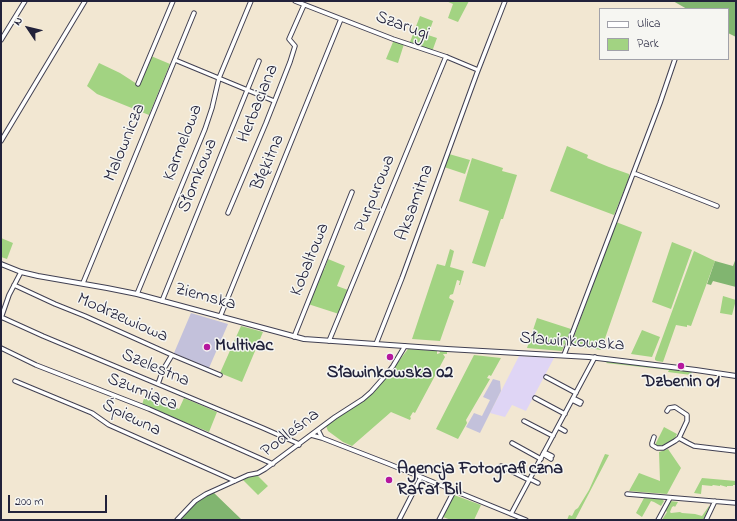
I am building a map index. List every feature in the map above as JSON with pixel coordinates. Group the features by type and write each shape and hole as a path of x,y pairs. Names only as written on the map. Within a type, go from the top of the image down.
{"street":[{"path":"1,40 25,1"},
{"path":"1,140 85,1"},
{"path":"138,84 173,1"},
{"name":"Karmelowa","path":"137,294 207,122 219,78 250,1"},
{"name":"Szarugi","path":"295,1 394,39 447,57 478,70"},
{"name":"Aksamitna","path":"376,344 505,1"},
{"name":"Herbaciana","path":"228,213 295,46 289,39 304,5"},
{"name":"Malownicza","path":"83,284 194,13"},
{"name":"Błękitna","path":"220,317 341,19"},
{"name":"Purpurowa","path":"329,341 447,57"},
{"path":"174,60 274,101"},
{"path":"564,355 675,60"},
{"name":"Słomkowa","path":"162,301 259,61"},
{"path":"633,174 717,206"},
{"name":"Kobaltowa","path":"294,337 352,192"},
{"name":"Ziemska","path":"1,264 21,272 38,276 137,294 294,337 405,346"},
{"path":"1,317 9,295 21,272"},
{"name":"Modrzewiowa","path":"14,285 220,375"},
{"name":"Szelestna","path":"1,317 263,428 299,445"},
{"name":"Sławinkowska","path":"405,346 595,357 736,376"},
{"name":"Podleśna","path":"177,520 195,501 206,494 248,475 258,473 266,469 335,416 363,399 371,392 393,366 405,346"},
{"name":"Szumiąca","path":"1,348 36,365 156,412 273,464"},
{"path":"158,384 163,370 172,355"},
{"path":"513,520 513,515 530,480 595,357"},
{"path":"546,377 576,392"},
{"name":"Śpiewna","path":"15,380 92,413 109,425 235,481"},
{"path":"535,398 564,414"},
{"path":"572,399 580,403"},
{"path":"654,437 652,445 658,448 663,448 675,442 679,438 687,421 687,415 675,407 670,408 667,411"},
{"path":"524,421 553,436"},
{"path":"558,426 566,430"},
{"path":"318,430 322,438"},
{"path":"311,435 454,490 526,520"},
{"path":"679,438 694,446 736,452"},
{"path":"512,443 541,459"},
{"path":"544,453 551,457"},
{"path":"501,466 538,483"},
{"path":"399,520 421,477"},
{"path":"439,520 454,490"},
{"path":"627,494 736,503"},
{"path":"658,520 670,498"},
{"path":"706,520 715,501"}],"shaded area":[{"path":"191,313 228,324 209,368 174,353"},
{"path":"519,356 554,358 526,411 512,405 505,417 490,413"},
{"path":"493,379 500,381 501,391 480,433 466,427 474,413 482,416 490,400 483,397"}],"green space":[{"path":"446,1 469,1 458,22 448,18 453,4"},
{"path":"673,1 736,1 736,37 729,34 729,8 685,8"},
{"path":"420,16 433,21 428,35 437,38 432,50 410,42"},
{"path":"396,41 404,44 398,63 386,59 393,42"},
{"path":"151,56 170,64 149,115 97,94 87,86 99,63 120,73 137,84"},
{"path":"567,146 588,155 587,158 629,174 629,178 614,215 550,191"},
{"path":"449,154 470,160 465,174 444,167"},
{"path":"472,158 503,168 502,171 517,175 503,219 501,219 485,267 472,263 489,211 459,201"},
{"path":"616,222 642,232 601,350 571,345"},
{"path":"1,238 13,243 7,259 1,257"},
{"path":"672,242 692,250 671,309 652,302"},
{"path":"450,249 454,251 450,267 464,271 460,285 460,281 457,280 453,294 450,295 449,298 454,301 440,341 412,339 437,264 445,266"},
{"path":"694,251 715,261 691,326 687,325 687,327 676,325 663,362 657,361 655,358"},
{"path":"736,258 736,287 713,281 711,285 707,284 715,261 733,266"},
{"path":"328,259 345,266 337,286 348,290 339,314 308,304 322,269 324,270"},
{"path":"723,296 736,300 732,315 720,313"},
{"path":"537,318 571,329 562,351 527,348"},
{"path":"241,326 263,332 242,382 220,373"},
{"path":"642,330 660,337 652,357 631,354"},
{"path":"408,349 437,351 437,354 440,353 439,350 447,351 447,354 443,354 445,357 415,413 413,412 410,417 410,420 391,412 352,446 343,442 328,431 326,426 335,418 373,393"},
{"path":"474,355 501,358 491,376 489,375 487,378 490,379 466,420 467,423 458,439 436,429"},
{"path":"608,361 692,371 691,375 668,372 669,370 606,363"},
{"path":"145,395 179,409 184,398 217,412 209,432 142,405"},
{"path":"664,427 677,434 674,440 663,445 655,445"},
{"path":"668,449 681,468 667,494 629,491 639,473 660,481 659,452"},
{"path":"605,454 609,455 575,520 567,520 569,515 572,516 578,508 589,490"},
{"path":"258,476 268,486 258,495 242,479"},
{"path":"702,478 736,481 736,485 727,487 720,485 702,485 701,494 694,493"},
{"path":"213,492 242,520 178,520 196,501"},
{"path":"454,495 481,505 474,520 451,520 443,517"},
{"path":"644,498 662,499 664,501 661,506 651,501 642,517 636,513"},
{"path":"670,501 678,502 675,507 672,507 671,513 680,512 702,516 709,506 709,508 703,520 662,520 667,512 665,510"}],"place":[{"name":"Multivac","path":"207,347"},
{"name":"Sławinkowska 02","path":"390,357"},
{"name":"Dzbenin 01","path":"681,366"},
{"name":"Agencja Fotograficzna Rafał Bil","path":"389,480"}]}
